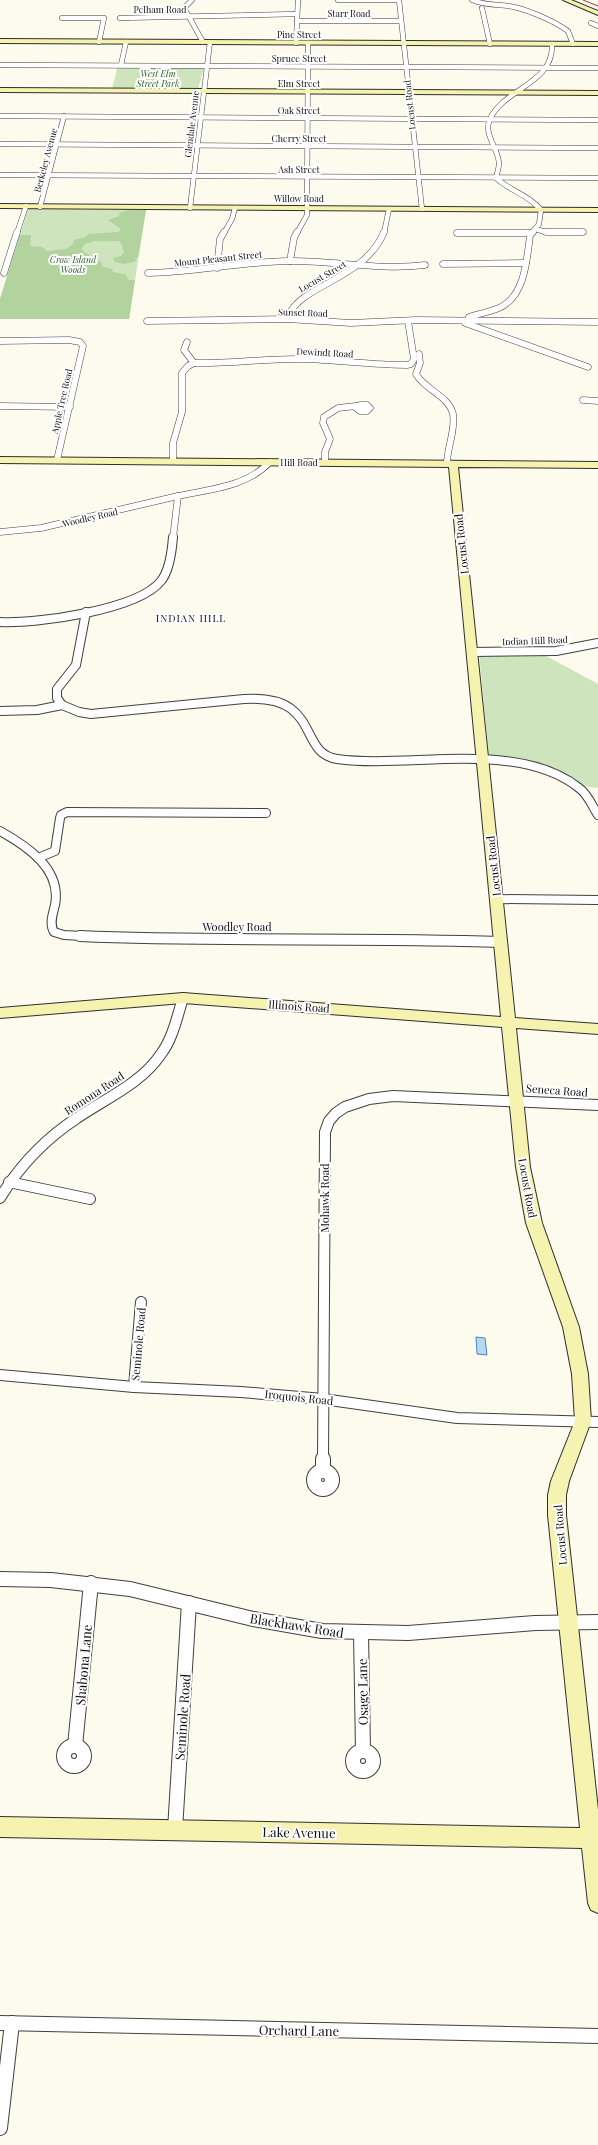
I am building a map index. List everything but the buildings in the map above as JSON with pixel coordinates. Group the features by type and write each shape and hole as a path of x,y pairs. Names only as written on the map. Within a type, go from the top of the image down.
{"street":[{"path":"192,0 184,8 203,42"},
{"path":"296,43 298,0"},
{"path":"338,0 399,0"},
{"name":"Locust Road","path":"399,0 402,43 422,209"},
{"path":"472,0 482,4 514,7 535,15 568,31 572,44"},
{"path":"566,0 598,13"},
{"path":"482,8 490,44"},
{"name":"Pelham Road","path":"120,18 188,17 243,13 297,14"},
{"path":"62,18 104,18 99,42"},
{"name":"Starr Road","path":"297,21 400,21"},
{"path":"598,22 591,23 598,26"},
{"name":"Pine Street","path":"0,41 598,44"},
{"path":"121,65 126,42"},
{"name":"Glendale Avenue","path":"190,208 210,42"},
{"path":"290,261 292,243 307,216 308,208 308,43"},
{"path":"458,321 500,308 512,298 520,285 526,263 530,235 539,224 541,210 531,198 502,184 496,178 499,163 489,136 489,119 500,106 547,68 552,56 552,44"},
{"name":"Spruce Street","path":"0,65 598,68"},
{"name":"Elm Street","path":"0,90 598,93"},
{"name":"Oak Street","path":"0,116 598,120"},
{"name":"Berkeley Avenue","path":"40,206 58,145 64,116"},
{"name":"Cherry Street","path":"0,144 598,148"},
{"name":"Ash Street","path":"0,175 598,178"},
{"name":"Willow Road","path":"0,206 598,210"},
{"path":"4,273 26,206"},
{"path":"217,268 220,239 232,219 235,208"},
{"name":"Locust Street","path":"287,319 290,310 301,298 340,278 356,267 374,250 384,236 389,209"},
{"path":"457,233 534,231 583,232"},
{"name":"Mount Pleasant Street","path":"148,273 217,268 248,263 290,261 390,270 426,265"},
{"path":"443,264 526,263"},
{"name":"Sunset Road","path":"147,321 287,319 351,323 408,321 598,322"},
{"name":"Dewindt Road","path":"194,363 222,364 279,359 305,359 403,366 411,364 414,359 408,321"},
{"name":"Sunset Road","path":"458,321 588,367"},
{"name":"Apple Tree Road","path":"0,341 69,340 80,342 83,346 57,460"},
{"path":"173,461 173,443 182,412 182,372 194,363 184,350 187,342"},
{"path":"420,354 419,367 416,374 419,380 446,403 453,414 446,451 450,463"},
{"path":"583,400 598,401"},
{"path":"0,406 70,407"},
{"path":"325,462 325,452 330,439 323,423 324,417 330,411 338,407 356,406"},
{"name":"Hill Road","path":"0,460 598,465"},
{"name":"Woodley Road","path":"0,532 41,528 250,478 262,471 270,462"},
{"name":"Locust Road","path":"450,463 472,652 509,1022 515,1100 529,1204 542,1249 571,1327 591,1422 560,1481 557,1495 557,1515 568,1622 595,1838 598,1902"},
{"path":"0,622 44,621 86,612 140,594 157,586 162,581 172,545 178,496"},
{"path":"86,612 76,665 56,690 57,698 62,705 79,712 91,714 244,699 264,699 280,703 298,714 317,749 330,757 356,760 482,761 529,764 564,776 579,788 598,816"},
{"name":"Indian Hill Road","path":"472,652 556,651 598,643"},
{"path":"0,711 37,710 62,705"},
{"path":"38,858 55,850 61,814 67,812 266,813"},
{"name":"Woodley Road","path":"0,831 26,846 48,869 55,888 52,929 54,932 64,935 129,938 415,939 501,942"},
{"path":"496,899 598,900"},
{"name":"Illinois Road","path":"0,1013 183,998 598,1029"},
{"name":"Romona Road","path":"0,1198 9,1182 31,1155 56,1132 121,1092 149,1068 160,1055 169,1040 183,998"},
{"name":"Mohawk Road","path":"323,1471 325,1132 329,1119 342,1108 362,1102 393,1096 419,1095 515,1100"},
{"name":"Seneca Road","path":"515,1100 598,1105"},
{"path":"9,1182 90,1199"},
{"name":"Seminole Road","path":"134,1387 141,1302"},
{"name":"Iroquois Road","path":"0,1375 134,1387 242,1392 323,1399 457,1418 591,1422"},
{"name":"Blackhawk Road","path":"0,1579 91,1583 130,1589 285,1625 322,1631 361,1633 443,1631 534,1623 598,1622"},
{"name":"Shabona Lane","path":"76,1746 91,1583"},
{"name":"Seminole Road","path":"175,1830 189,1603"},
{"name":"Osage Lane","path":"361,1633 363,1751"},
{"name":"Lake Avenue","path":"0,1827 595,1838"},
{"path":"0,2128 6,2023"},
{"name":"Orchard Lane","path":"6,2023 598,2036"}],"green space":[{"name":"West Elm Street Park","path":"118,66 204,68 198,89 112,89"},
{"name":"Crow Island Woods","path":"28,209 146,210 129,319 0,319 0,299"},
{"name":"Crow Island Woods","path":"128,210 146,210 138,257 135,258 136,261 125,264 115,262 113,258 121,256 124,252 119,241 94,241 85,244 81,249 95,260 101,262 103,267 112,269 113,272 125,274 129,280 135,280 129,319 0,319 0,299 20,235 31,235 30,246 42,247 47,251 66,249 73,244 74,240 86,237 88,234 119,232 121,229 108,220 119,216 120,213"},
{"path":"539,652 598,684 598,788 583,786 563,774 489,758 479,653"}],"water":[{"path":"476,1337 485,1338 487,1355 477,1354"}],"railway":[{"path":"583,0 598,6"}],"district":[{"name":"INDIAN HILL","path":"191,618"}]}
